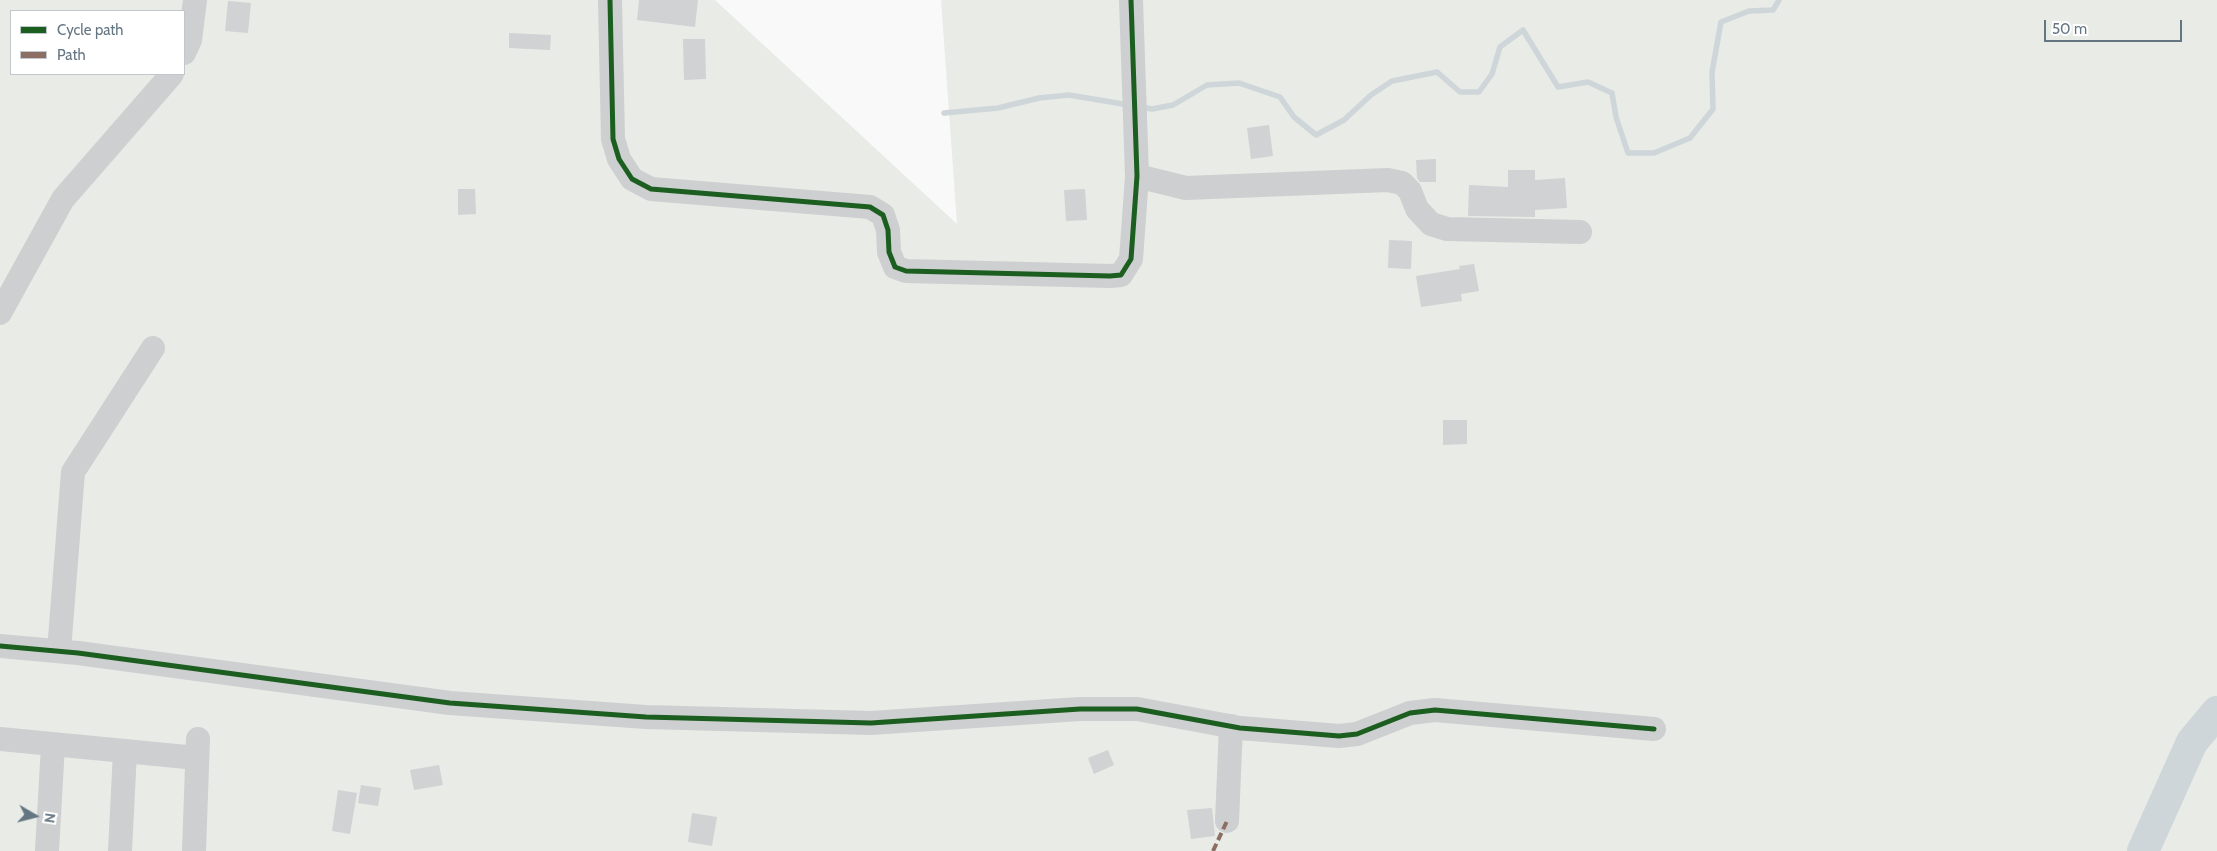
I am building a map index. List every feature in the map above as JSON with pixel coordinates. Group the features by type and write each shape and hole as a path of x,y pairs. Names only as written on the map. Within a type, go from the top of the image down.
{"street":[{"path":"185,50 190,40 195,0"},
{"path":"610,0 613,139 619,159 632,180 651,189 870,207 884,215 888,230 889,252 895,267 906,271 1110,276 1120,275 1130,259 1137,176 1131,0"},
{"path":"0,313 63,199 171,75"},
{"path":"1137,176 1156,182 1195,188 1388,180 1402,183 1410,191 1416,209 1424,219 1447,229 1580,232"},
{"path":"59,651 72,472 153,348"},
{"path":"0,646 59,651 450,703 646,717 871,723 1080,709 1137,709 1231,726 1339,736 1357,734 1410,713 1435,710 1654,730"},
{"path":"1227,821 1231,726"},
{"path":"0,739 125,752 198,749 194,851"},
{"path":"47,851 53,744"},
{"path":"120,851 125,752"}],"shaded area":[{"path":"0,0 715,0 957,224 941,0 2217,0 2217,851 0,851"}],"building":[{"path":"639,0 698,0 695,27 637,20"},
{"path":"228,1 251,3 248,33 225,31"},
{"path":"509,33 551,35 550,50 509,48"},
{"path":"683,39 705,39 706,79 684,80"},
{"path":"1269,125 1273,156 1251,159 1247,128"},
{"path":"1436,159 1436,182 1420,182 1417,178 1416,160"},
{"path":"1508,170 1535,170 1535,180 1565,178 1567,208 1535,210 1535,217 1468,216 1469,185 1508,187"},
{"path":"458,189 475,189 476,214 458,215"},
{"path":"1085,189 1087,220 1066,221 1064,190"},
{"path":"1389,240 1412,241 1411,269 1388,268"},
{"path":"1474,264 1479,291 1461,294 1462,301 1421,307 1416,276 1460,269 1459,266"},
{"path":"1443,420 1467,420 1467,444 1443,445"},
{"path":"1108,750 1114,765 1094,774 1088,758"},
{"path":"439,765 443,785 414,790 410,770"},
{"path":"361,785 381,788 378,806 358,803"},
{"path":"338,790 357,793 350,834 332,831"},
{"path":"1212,808 1215,836 1191,839 1187,810"},
{"path":"692,813 717,817 712,846 688,842"}],"waterway":[{"path":"1141,107 1152,109 1173,105 1207,85 1239,83 1280,97 1294,117 1316,135 1344,120 1371,95 1392,81 1437,72 1460,92 1479,92 1492,74 1500,47 1523,30 1558,87 1588,82 1612,93 1616,117 1628,153 1654,153 1690,138 1713,109 1712,72 1721,22 1749,11 1773,10 1779,0"},
{"path":"944,113 998,108 1039,98 1069,95 1129,105"},
{"path":"2143,851 2192,742 2217,712"}],"marked path":[{"path":"1213,851 1227,821"}],"cycle path":[{"path":"610,0 613,139 619,159 632,179 651,189 870,207 883,215 888,230 889,252 895,267 906,271 1110,276 1121,275 1131,259 1137,176 1131,0"},
{"path":"0,646 78,653 450,703 646,717 871,723 1080,709 1137,709 1240,728 1339,736 1357,734 1410,713 1435,710 1654,729"}]}
